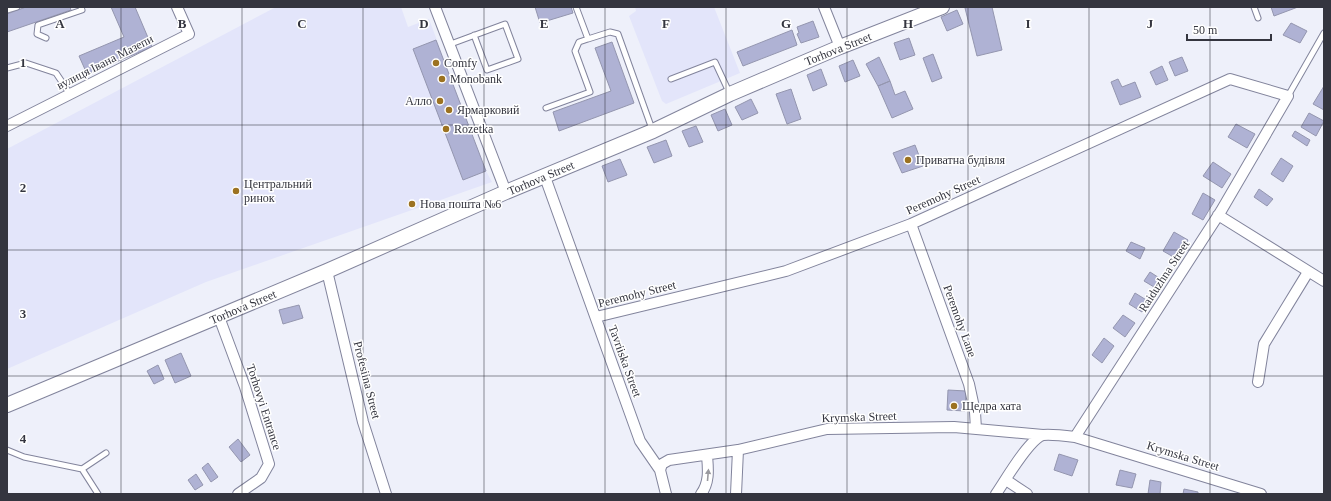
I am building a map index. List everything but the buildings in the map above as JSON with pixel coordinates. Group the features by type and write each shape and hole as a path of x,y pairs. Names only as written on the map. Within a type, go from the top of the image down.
{"street":[{"name":"вулиця Івана Мазепи","path":"7,126 189,34 177,7"},
{"path":"435,7 448,45 506,192"},
{"path":"824,7 840,47"},
{"name":"Torhova Street","path":"7,405 327,271 506,192 545,177 653,130 730,94 840,47 942,7"},
{"name":"Peremohy Street","path":"596,318 786,271 911,224 1230,79 1288,96"},
{"name":"Raiduzhna Street","path":"1075,437 1218,215 1288,96"},
{"name":"Tavriiska Street","path":"545,177 640,441 660,470"},
{"path":"1218,215 1324,281"},
{"name":"Peremohy Lane","path":"911,224 969,384 975,412 976,430"},
{"name":"Profesiina Street","path":"327,271 363,422 386,494"},
{"path":"1258,382 1264,344 1308,272"},
{"name":"Torhovyi Entrance","path":"219,317 245,387 269,464 260,478 238,494"},
{"name":"Krymska Street","path":"675,458 738,450 827,429 954,427 1043,435"},
{"path":"996,494 1027,449 1035,440 1043,435 1075,437"},
{"name":"Krymska Street","path":"1075,437 1261,494"},
{"path":"640,441 656,453 675,458"},
{"path":"736,494 738,450"},
{"path":"701,494 707,481 707,455"},
{"path":"666,494 660,470 662,464 675,458"},
{"path":"1006,480 1027,494"}],"lane":[{"path":"7,10 17,7"},
{"path":"46,38 37,34 38,25 82,10 81,7"},
{"path":"576,7 588,39"},
{"path":"1254,7 1258,18"},
{"path":"448,45 474,35 506,24 518,59 487,70 474,35"},
{"path":"546,108 590,92 575,51 579,42 610,32 618,34 653,130"},
{"name":"Raiduzhna Street","path":"1288,96 1324,33"},
{"path":"671,79 715,62 730,94"},
{"path":"7,68 26,63 56,73 70,94"},
{"path":"7,450 24,457 82,470 98,494"},
{"path":"82,470 106,453"}],"shaded area":[{"name":"Центральний ринок","path":"276,7 401,7 408,27 429,19 486,171 492,182 206,282 7,369 7,149"},
{"path":"635,7 714,7 740,73 666,104 662,101 629,16 636,11"}],"place":[{"name":"Comfy","path":"436,63"},
{"name":"Monobank","path":"442,79"},
{"name":"Алло","path":"440,101"},
{"name":"Ярмарковий","path":"449,110"},
{"name":"Rozetka","path":"446,129"},
{"name":"Приватна будівля","path":"908,160"},
{"name":"Центральний ринок","path":"236,191"},
{"name":"Нова пошта №6","path":"412,204"},
{"name":"Щедра хата","path":"954,406"}]}
